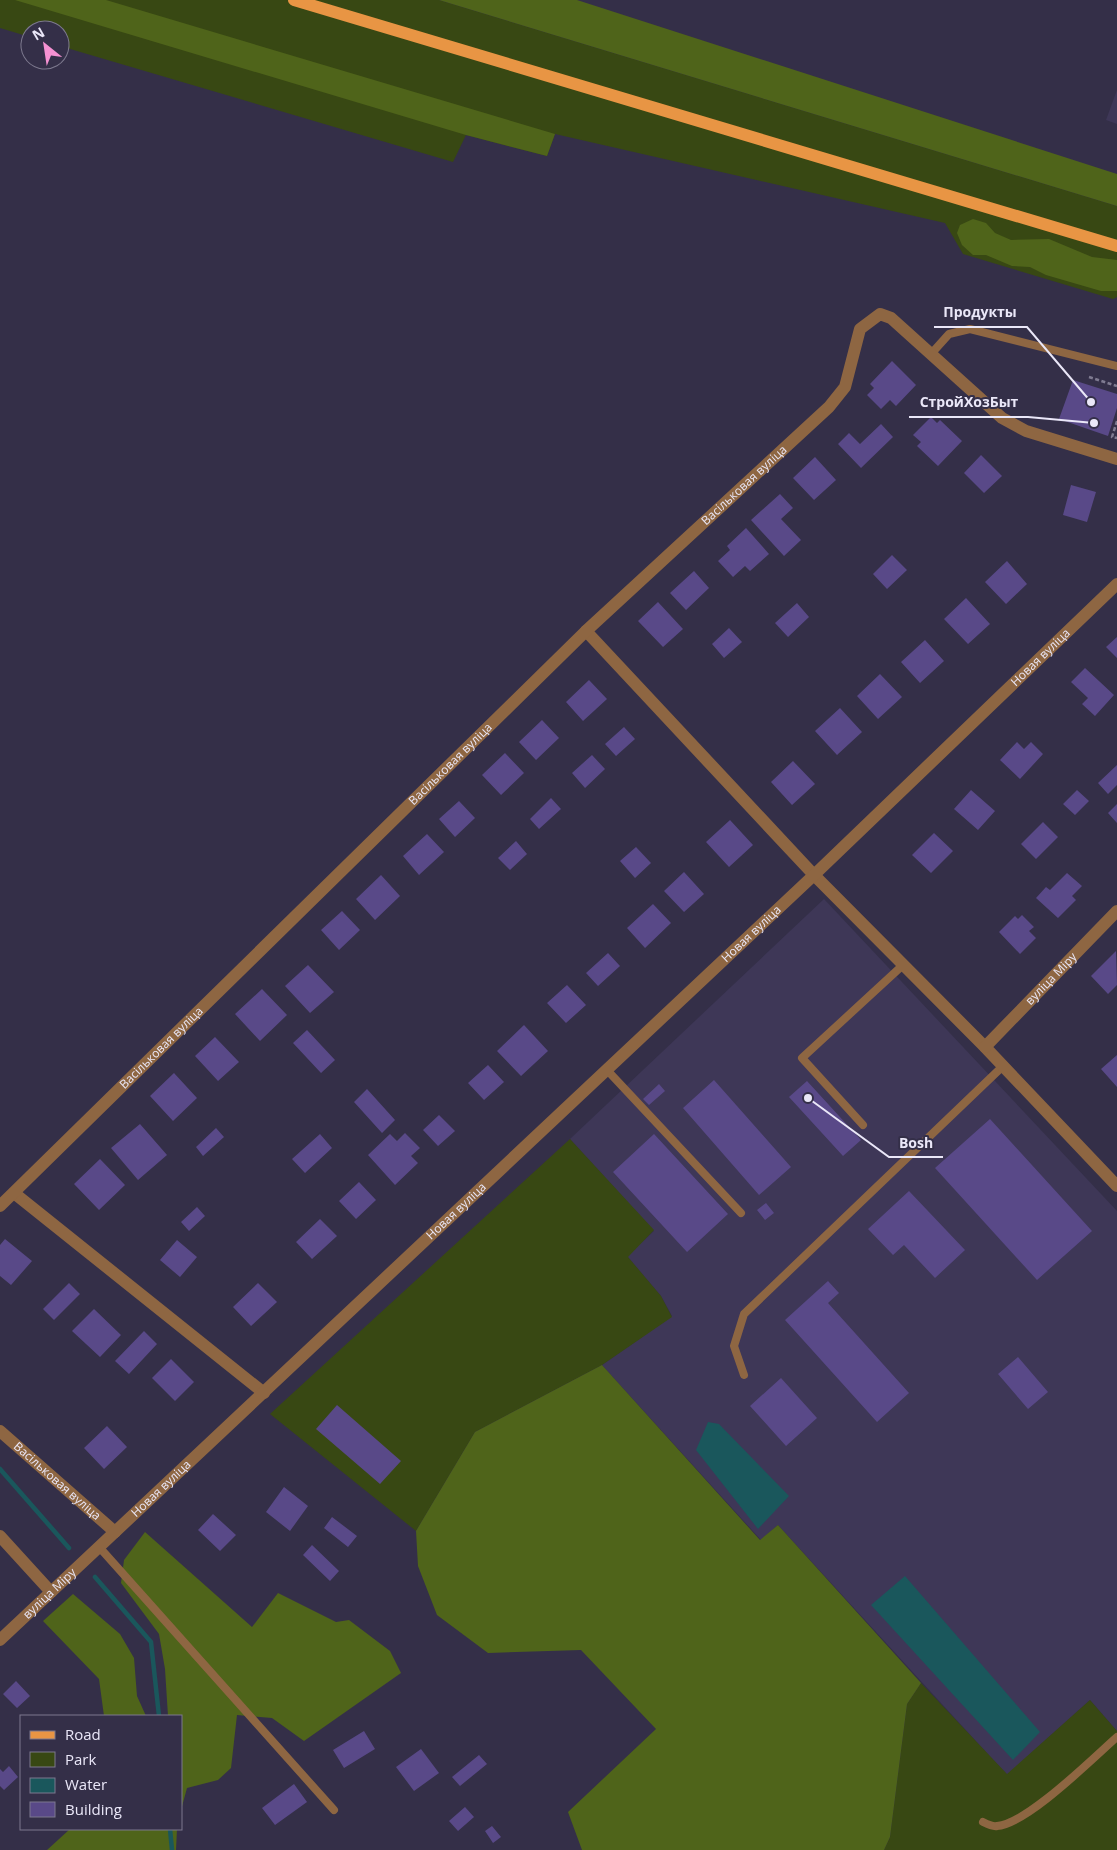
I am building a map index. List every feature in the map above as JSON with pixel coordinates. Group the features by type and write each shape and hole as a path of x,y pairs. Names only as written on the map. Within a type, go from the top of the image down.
{"main road":[{"path":"294,0 1117,246"}],"street":[{"name":"Васільковая вуліца","path":"0,1206 586,630 829,407 845,387 860,329 880,314 891,318 931,354"},
{"path":"931,354 1002,418 1026,431 1117,459"},
{"name":"Новая вуліца","path":"100,1548 814,875 1117,584"},
{"path":"586,630 814,875 985,1047 1117,1186"},
{"name":"вуліца Міру","path":"985,1047 1117,910"},
{"path":"14,1193 264,1394"},
{"name":"Васільковая вуліца","path":"0,1431 115,1532"},
{"path":"0,1536 52,1592"},
{"name":"вуліца Міру","path":"0,1640 100,1548"}],"lane":[{"path":"931,354 949,334 970,328 1117,366"},
{"path":"863,1125 802,1058 903,965"},
{"path":"744,1375 734,1346 744,1314 1002,1067"},
{"path":"607,1070 741,1213"},
{"path":"100,1548 334,1810"},
{"path":"983,1822 997,1826 1023,1816 1042,1803 1117,1737"}],"path":[{"path":"1089,377 1117,386"},
{"path":"1117,422 1112,437 1117,438"}],"shaded area":[{"path":"1117,90 1117,124 1106,120"},
{"path":"824,899 1117,1211 1117,1731 1090,1700 1007,1775 778,1525 761,1540 602,1365 672,1316 661,1296 627,1256 654,1231 570,1139"}],"green space":[{"path":"0,0 439,0 1117,206 1117,297 1113,299 963,254 945,223 555,134 547,156 466,135 453,162 70,49 70,20 20,20 20,34 0,28"},
{"path":"15,0 106,0 555,134 547,156 466,135"},
{"path":"439,0 577,0 1117,174 1117,206"},
{"path":"973,219 986,223 995,233 1011,240 1049,239 1092,257 1117,260 1117,291 1101,291 1046,275 1030,267 1012,266 986,255 973,255 962,245 957,233 960,225"},
{"path":"570,1139 654,1230 628,1257 661,1296 672,1317 602,1365 475,1432 416,1531 270,1414"},
{"path":"602,1365 760,1540 778,1525 921,1683 907,1704 890,1837 884,1850 582,1850 568,1812 656,1729 581,1650 488,1653 437,1615 418,1566 416,1531 475,1432"},
{"path":"145,1532 252,1627 278,1593 336,1622 349,1620 390,1651 401,1673 304,1741 272,1718 237,1715 231,1768 218,1780 187,1788 182,1806 182,1715 168,1715 165,1669 159,1634 121,1583 124,1560"},
{"path":"73,1594 120,1634 134,1658 137,1696 146,1715 104,1715 99,1679 43,1621"},
{"path":"921,1683 1007,1774 1090,1700 1117,1731 1117,1850 884,1850 890,1837 907,1704"},
{"path":"69,1830 177,1830 176,1850 47,1850"}],"water":[{"path":"708,1422 719,1424 789,1496 758,1529 696,1450"},
{"path":"905,1576 1040,1732 1013,1760 871,1605"}],"building":[{"path":"892,361 916,385 896,406 890,400 881,409 867,395 874,388 870,384"},
{"path":"1073,380 1117,394 1117,408 1108,436 1059,419"},
{"path":"931,417 937,423 940,420 962,441 938,466 917,446 921,442 913,435"},
{"path":"881,424 893,437 861,468 838,444 849,433 860,444"},
{"path":"981,455 1002,476 984,493 964,473"},
{"path":"815,457 836,480 814,500 793,478"},
{"path":"1071,485 1096,492 1087,522 1063,515"},
{"path":"780,494 793,508 781,519 801,540 784,556 751,520"},
{"path":"746,528 769,554 750,571 745,566 733,577 718,561 730,550 727,546"},
{"path":"892,555 907,570 887,589 873,574"},
{"path":"1007,561 1027,584 1006,604 985,582"},
{"path":"694,571 709,588 686,610 670,593"},
{"path":"966,598 990,624 968,644 944,619"},
{"path":"658,602 683,629 663,647 638,621"},
{"path":"797,603 809,617 788,637 775,623"},
{"path":"729,628 742,642 724,658 712,644"},
{"path":"1117,637 1117,658 1106,647"},
{"path":"925,640 944,661 920,683 901,662"},
{"path":"1085,668 1114,695 1095,716 1082,704 1088,698 1071,682"},
{"path":"880,674 902,697 878,719 857,696"},
{"path":"589,680 607,699 583,721 566,702"},
{"path":"840,708 862,732 837,755 815,731"},
{"path":"542,720 559,738 536,760 519,742"},
{"path":"624,727 635,739 616,756 605,744"},
{"path":"1017,742 1024,749 1031,742 1043,754 1020,779 1000,760"},
{"path":"505,753 524,773 501,795 482,775"},
{"path":"592,755 605,769 585,788 572,773"},
{"path":"793,761 815,784 792,805 771,782"},
{"path":"1117,765 1117,785 1108,794 1098,783"},
{"path":"971,790 995,811 978,830 954,809"},
{"path":"1077,790 1089,801 1075,815 1063,804"},
{"path":"551,798 561,809 539,829 530,819"},
{"path":"459,801 475,818 455,837 439,819"},
{"path":"1117,804 1117,823 1108,813"},
{"path":"730,820 753,845 729,867 706,842"},
{"path":"1043,822 1058,837 1036,859 1021,844"},
{"path":"934,833 953,851 931,873 912,855"},
{"path":"427,834 444,852 419,875 403,856"},
{"path":"516,841 527,854 510,870 498,858"},
{"path":"636,847 651,863 635,878 620,861"},
{"path":"684,872 704,894 684,912 664,891"},
{"path":"1067,873 1082,886 1072,896 1076,900 1058,918 1036,898 1046,887 1050,890"},
{"path":"381,875 400,896 375,920 356,899"},
{"path":"653,904 671,923 645,948 627,928"},
{"path":"342,911 360,930 339,950 321,930"},
{"path":"1022,915 1034,927 1029,931 1036,938 1020,954 999,932 1015,916 1018,919"},
{"path":"1116,951 1117,985 1108,994 1091,976"},
{"path":"608,953 620,966 598,986 586,973"},
{"path":"308,965 334,992 310,1013 285,986"},
{"path":"567,985 586,1005 566,1023 547,1003"},
{"path":"262,989 287,1015 260,1041 235,1014"},
{"path":"524,1025 548,1051 521,1076 497,1051"},
{"path":"307,1030 335,1060 321,1073 293,1043"},
{"path":"215,1037 239,1062 218,1081 195,1056"},
{"path":"1117,1055 1117,1087 1101,1069"},
{"path":"488,1065 504,1082 484,1100 468,1083"},
{"path":"174,1073 197,1098 173,1121 150,1096"},
{"path":"714,1080 791,1167 759,1195 683,1108"},
{"path":"807,1081 861,1140 843,1156 789,1097"},
{"path":"659,1084 665,1091 649,1105 643,1099"},
{"path":"367,1089 395,1120 382,1133 354,1102"},
{"path":"439,1115 455,1131 438,1146 423,1130"},
{"path":"990,1119 1092,1231 1037,1280 935,1168"},
{"path":"140,1124 167,1155 138,1180 111,1148"},
{"path":"216,1128 224,1137 203,1156 196,1147"},
{"path":"405,1133 420,1148 411,1156 418,1163 395,1185 368,1155 390,1134 397,1141"},
{"path":"320,1134 332,1148 305,1173 292,1159"},
{"path":"654,1134 728,1214 687,1252 613,1172"},
{"path":"100,1159 125,1185 99,1210 74,1184"},
{"path":"359,1182 376,1200 356,1219 339,1201"},
{"path":"909,1191 965,1250 935,1278 904,1245 893,1255 868,1229"},
{"path":"766,1203 774,1213 765,1220 757,1210"},
{"path":"197,1207 205,1216 189,1231 181,1222"},
{"path":"320,1219 337,1236 312,1259 296,1242"},
{"path":"5,1239 32,1261 11,1285 0,1276 0,1245"},
{"path":"177,1240 197,1257 180,1277 160,1260"},
{"path":"828,1281 839,1293 828,1303 909,1393 877,1422 785,1320"},
{"path":"69,1283 80,1294 54,1320 43,1309"},
{"path":"258,1283 277,1302 251,1326 233,1307"},
{"path":"94,1309 121,1335 100,1357 72,1331"},
{"path":"144,1331 157,1344 129,1374 115,1361"},
{"path":"1018,1357 1048,1392 1028,1409 998,1374"},
{"path":"171,1359 194,1382 175,1401 152,1378"},
{"path":"781,1378 817,1418 786,1446 750,1406"},
{"path":"337,1405 401,1461 380,1484 316,1429"},
{"path":"107,1426 127,1447 104,1469 84,1448"},
{"path":"284,1487 308,1506 290,1531 266,1512"},
{"path":"213,1514 236,1535 220,1551 198,1530"},
{"path":"332,1517 357,1536 348,1547 324,1528"},
{"path":"312,1545 339,1571 330,1581 303,1555"},
{"path":"16,1681 30,1696 17,1708 3,1694"},
{"path":"364,1731 375,1749 344,1768 333,1750"},
{"path":"421,1749 439,1773 414,1791 396,1767"},
{"path":"479,1755 487,1764 460,1786 452,1777"},
{"path":"9,1766 18,1777 4,1790 0,1786 0,1769 3,1772"},
{"path":"294,1784 307,1802 275,1825 262,1808"},
{"path":"465,1807 474,1817 458,1831 449,1821"},
{"path":"492,1826 501,1837 493,1843 485,1831"}],"waterway":[{"path":"0,1469 69,1548"},
{"path":"95,1577 151,1642 159,1715"},
{"path":"170,1830 172,1850"}],"place":[{"name":"Продукты","path":"1091,402"},
{"name":"СтройХозБыт","path":"1094,423"},
{"name":"Bosh","path":"808,1098"}]}
